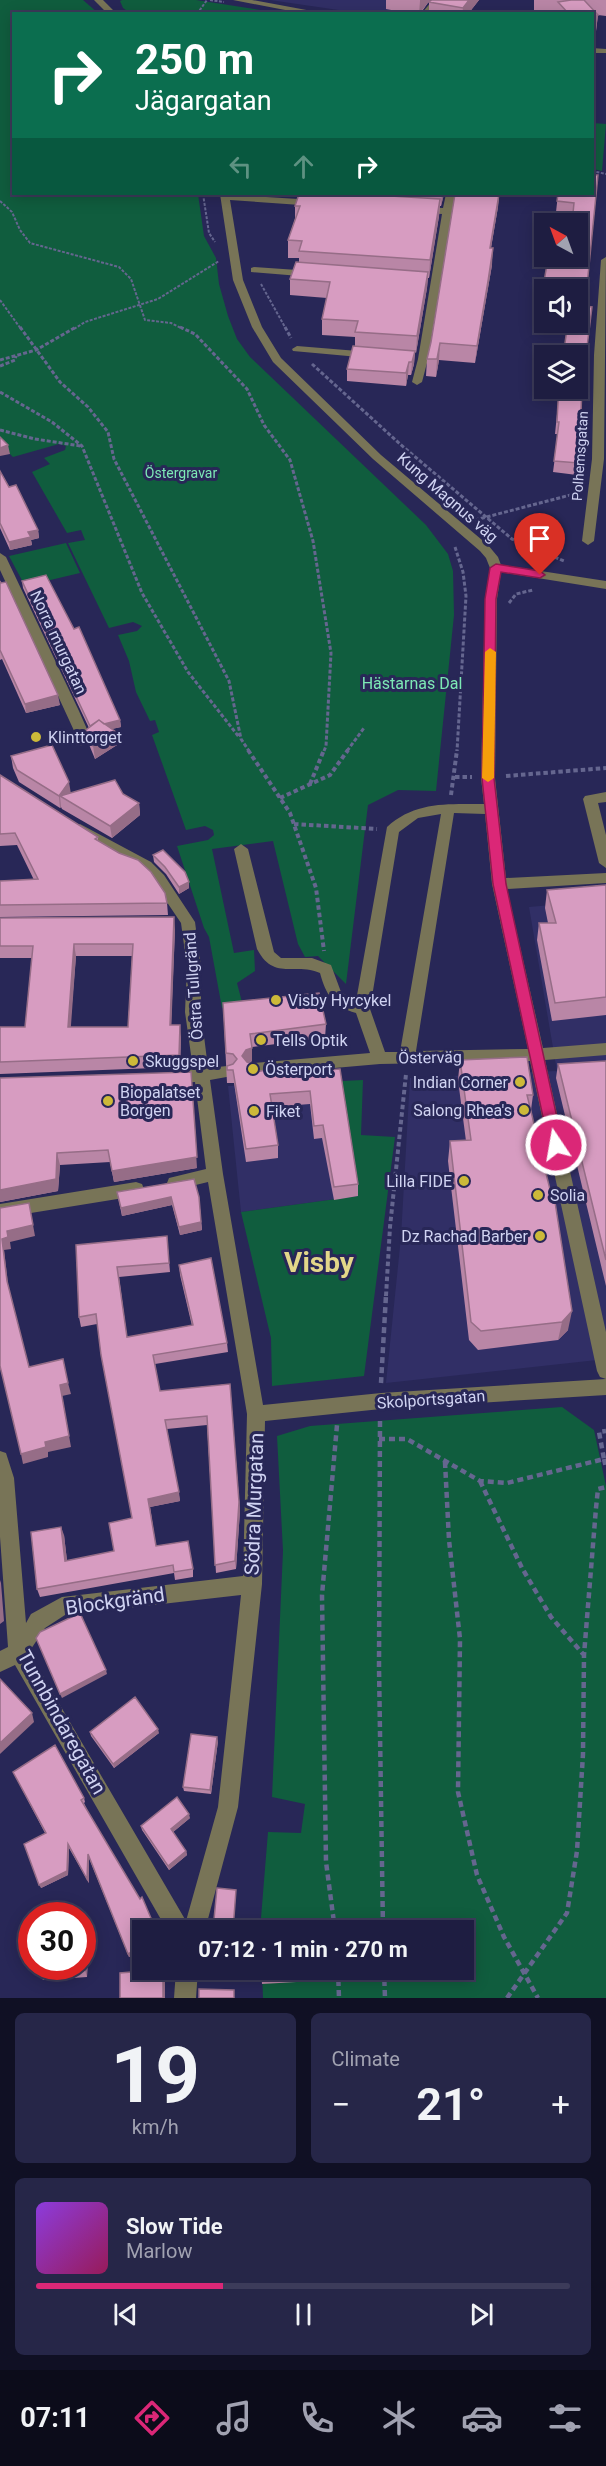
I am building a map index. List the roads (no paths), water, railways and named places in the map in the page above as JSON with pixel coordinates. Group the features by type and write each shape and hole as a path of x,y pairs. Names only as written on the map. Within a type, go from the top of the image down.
{"street":[{"path":"98,0 111,12"},
{"path":"237,0 312,12"},
{"path":"427,12 437,0"},
{"path":"224,195 330,204"},
{"name":"Kung Magnus väg","path":"224,195 238,280 257,327 277,360 370,449 484,548 492,557 496,568 491,599 488,778 499,884 606,1371"},
{"path":"417,382 418,358 435,283 450,195"},
{"path":"412,209 447,211"},
{"name":"Polhemsgatan","path":"588,541 594,493 602,460 606,261"},
{"path":"254,270 322,275"},
{"path":"423,282 435,283"},
{"path":"297,349 378,355"},
{"name":"Norra murgatan","path":"0,557 73,711 82,736 78,742"},
{"path":"496,568 606,585"},
{"path":"606,797 590,799 606,863"},
{"path":"380,1058 362,1009 392,830 400,820 426,809 490,809"},
{"path":"407,1058 448,810"},
{"name":"Östra Tullgränd","path":"67,820 146,866 159,879 188,922 194,968 193,1012 202,1076"},
{"path":"241,849 268,958 276,963 311,964 326,969 334,996 343,1004 362,1009"},
{"path":"499,884 606,878"},
{"path":"166,922 188,922"},
{"name":"Österväg","path":"253,1069 380,1058 536,1055 606,1049"},
{"path":"153,1078 202,1076 227,1072"},
{"name":"Södra Murgatan","path":"197,1920 228,1807 252,1584 256,1414 215,1174 202,1076"},
{"path":"0,1211 157,1186 215,1174"},
{"name":"Skolportsgatan","path":"256,1414 381,1401 606,1387"},
{"name":"Tunnbindaregatan","path":"0,1460 4,1478 6,1654 86,1766 173,1920"},
{"name":"Blockgränd","path":"6,1654 39,1621 62,1606 252,1584"},
{"path":"185,1998 186,1980"}],"place":[{"name":"Klinttorget","path":"36,737"},
{"name":"Visby Hyrcykel","path":"276,1000"},
{"name":"Tells Optik","path":"261,1040"},
{"name":"Skuggspel","path":"133,1061"},
{"name":"Österport","path":"253,1069"},
{"name":"Indian Corner","path":"520,1082"},
{"name":"Biopalatset Borgen","path":"108,1101"},
{"name":"Salong Rhea's","path":"524,1110"},
{"name":"Fiket","path":"254,1111"},
{"name":"Lilla FIDE","path":"464,1181"},
{"name":"Solia","path":"538,1195"},
{"name":"Dz Rachad Barber","path":"540,1236"}],"district":[{"name":"Visby","path":"319,1262"}],"park label":[{"name":"Östergravar","path":"181,473"},
{"name":"Hästarnas Dal","path":"412,683"}]}
